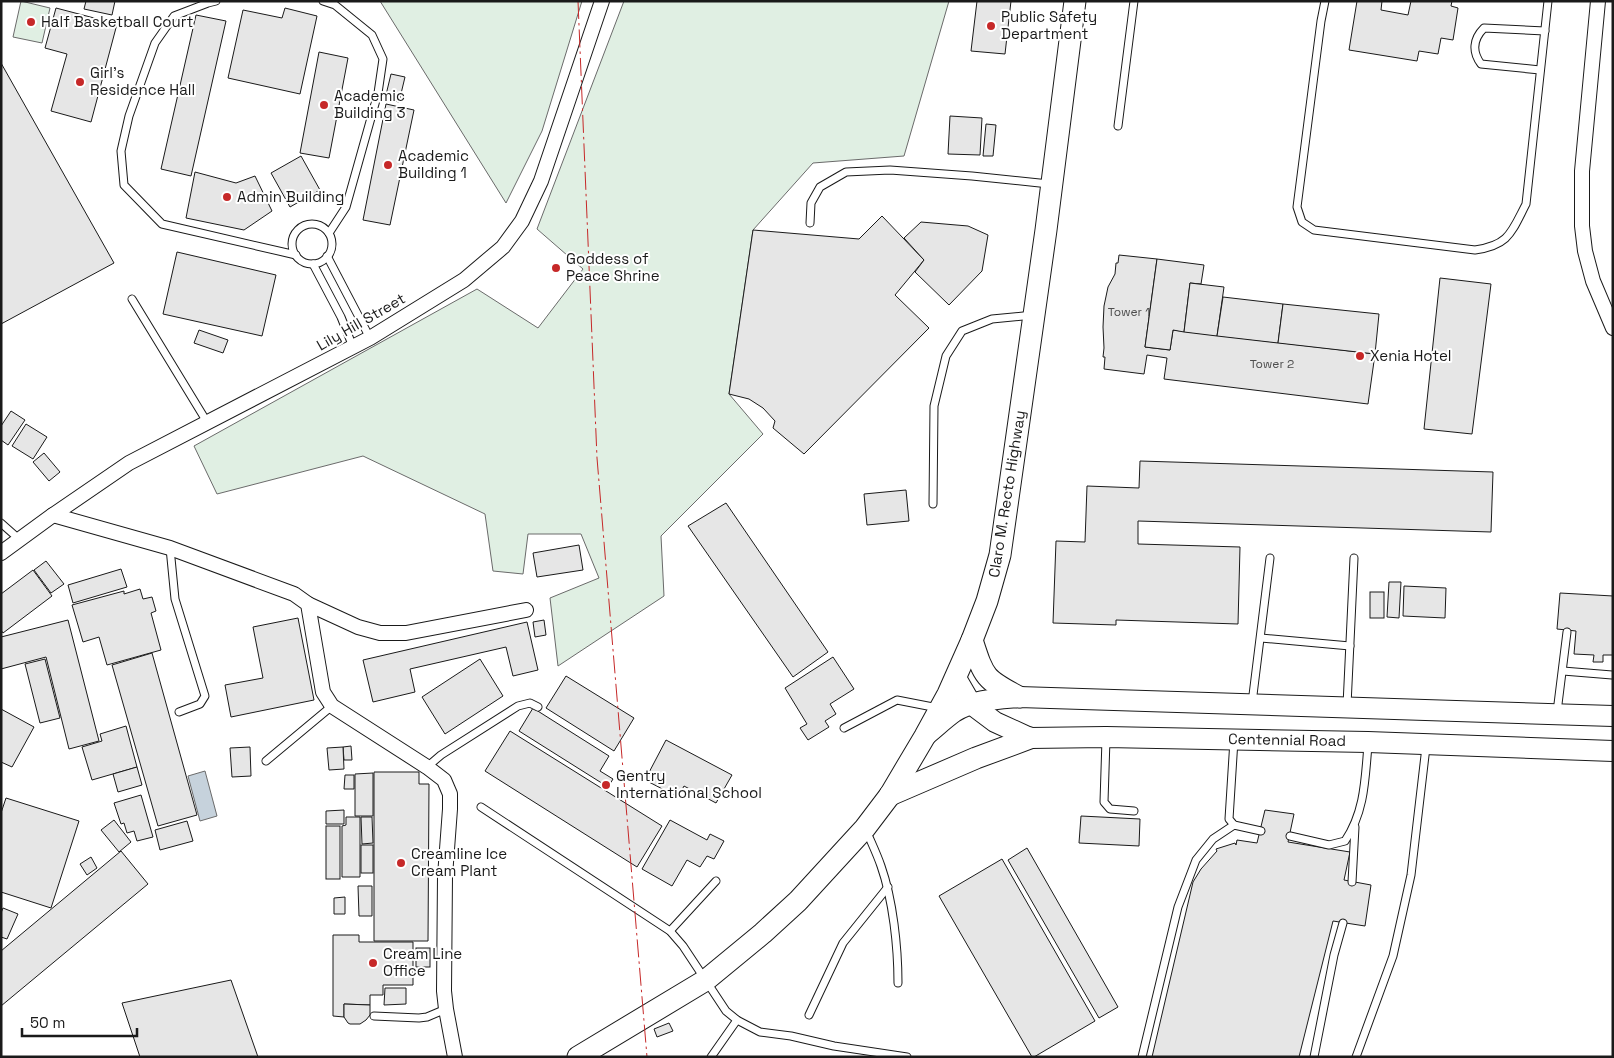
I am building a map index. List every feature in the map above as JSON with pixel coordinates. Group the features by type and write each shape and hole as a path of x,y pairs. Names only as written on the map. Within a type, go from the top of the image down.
{"main road":[{"name":"Claro M. Recto Highway","path":"578,1057 706,980 798,901 865,828 890,795 926,736 956,678 995,577 1000,555 1052,184 1075,1"},
{"path":"972,640 980,666 986,676 996,685 1019,697"},
{"path":"890,795 976,758 1030,738"}],"street":[{"name":"Lily Hill Street","path":"1,553 53,515 129,464 370,338 464,280 503,247 522,222 541,181 602,1"},
{"path":"1598,1 1582,171 1582,226 1593,281 1613,328"},
{"path":"53,515 170,548 294,594 308,604 358,627 380,633 406,633 526,610"},
{"path":"308,604 323,692 332,706 427,767 444,780 450,794 443,926 446,1009 455,1057"},
{"name":"Centennial Road","path":"956,678 970,704 995,722 1030,738 1106,737 1368,742 1613,751"},
{"path":"926,736 954,712 970,704 994,699 1019,697 1252,706 1347,707 1613,716"}],"lane":[{"path":"323,1 335,5 372,35 383,59 378,93 346,207 329,234"},
{"path":"1118,126 1134,1"},
{"path":"1325,1 1297,207 1302,222 1314,230 1475,250 1490,248 1504,241 1516,224 1526,204 1548,1"},
{"path":"210,2 174,16 155,43 129,116 121,151 124,185 162,224 296,255"},
{"path":"1540,70 1481,64 1476,57 1475,46 1478,34 1484,28 1545,31"},
{"path":"810,223 811,203 820,187 846,172 890,170 1052,184"},
{"path":"318,225 329,234 332,240 332,247 328,256 320,262 313,264 300,260 296,255 292,242 294,235 305,226 318,225"},
{"path":"328,256 370,338"},
{"path":"313,264 353,347"},
{"path":"132,299 207,422"},
{"path":"933,504 934,406 946,356 962,332 992,319 1033,315"},
{"path":"1,523 19,539"},
{"path":"170,548 175,599 205,696 200,704 179,712"},
{"path":"1252,706 1270,558"},
{"path":"1347,707 1354,558"},
{"path":"1557,715 1566,632"},
{"path":"1261,638 1350,646"},
{"path":"1563,671 1612,675"},
{"path":"844,728 898,700 941,708"},
{"path":"427,767 441,755 518,706 530,703 538,707"},
{"path":"266,761 332,706"},
{"path":"1106,737 1104,802 1110,809 1134,810"},
{"path":"1234,740 1229,819 1234,826"},
{"path":"1352,882 1355,826 1363,801 1368,742"},
{"path":"1356,1057 1393,956 1411,875 1427,744"},
{"path":"481,807 670,931 683,946 726,1011 737,1020 760,1032 907,1057"},
{"path":"1142,1057 1178,907 1196,860 1213,839 1234,826 1261,831"},
{"path":"1290,836 1329,845 1345,841 1355,826"},
{"path":"865,828 888,887 898,956 898,983"},
{"path":"670,931 716,881"},
{"path":"809,1015 842,943 888,887"},
{"path":"1314,1057 1334,955 1343,923"},
{"path":"374,1016 419,1018 427,1017 446,1009"},
{"path":"711,1057 737,1020"}],"green space":[{"name":"Half Basketball Court","path":"21,1 50,8 42,43 13,37"},
{"path":"380,1 582,1 542,131 506,203"},
{"path":"624,1 949,1 904,156 813,163 753,230 729,394 763,434 661,536 664,596 558,666 550,598 599,578 581,534 528,534 523,574 493,571 485,514 363,456 217,494 194,446 477,289 538,328 583,269 537,229"}],"shaded area":[{"path":"205,771 217,816 200,821 188,776"}],"building":[{"path":"86,1 115,1 112,15 84,9"},
{"name":"Public Safety Department","path":"977,1 1011,1 1005,54 971,51"},
{"path":"1357,1 1382,1 1381,10 1408,15 1411,1 1452,1 1451,6 1458,8 1453,40 1441,38 1438,54 1419,51 1417,61 1349,50"},
{"name":"Girl's Residence Hall","path":"56,8 117,24 91,122 51,111 67,54 45,48"},
{"path":"285,8 317,16 300,94 228,78 243,10 282,18"},
{"path":"196,15 226,21 191,176 161,169"},
{"name":"Academic Building 3","path":"319,52 348,58 329,158 300,153"},
{"path":"1,63 114,263 1,324"},
{"path":"391,74 405,77 399,102 385,99"},
{"name":"Academic Building 1","path":"386,104 414,110 390,225 363,220"},
{"path":"950,116 982,118 980,155 948,154"},
{"path":"986,124 996,125 993,156 983,156"},
{"path":"301,156 320,190 290,207 271,173"},
{"name":"Admin Building","path":"195,172 236,183 255,176 272,211 244,230 186,218"},
{"path":"882,216 924,260 895,295 929,328 804,454 773,428 775,421 763,408 749,399 729,394 753,230 859,239"},
{"path":"921,222 968,226 988,235 982,271 949,305 915,272 924,260 904,238"},
{"path":"177,252 276,275 262,336 163,314"},
{"path":"1119,255 1157,259 1145,347 1170,350 1173,330 1375,354 1368,404 1164,379 1167,358 1147,355 1144,374 1104,369 1104,306 1108,287 1115,274"},
{"path":"1157,259 1204,265 1201,284 1190,283 1184,332 1173,330 1170,350 1145,347"},
{"path":"1440,278 1491,284 1472,434 1424,429"},
{"path":"1190,283 1224,287 1217,336 1184,332"},
{"path":"1223,297 1283,304 1278,343 1217,336"},
{"path":"1283,304 1379,314 1375,354 1278,343"},
{"path":"199,330 228,340 223,353 194,343"},
{"path":"11,411 25,420 8,445 1,440 1,426"},
{"path":"26,424 47,437 33,459 12,446"},
{"path":"44,453 60,472 49,481 33,462"},
{"path":"1140,461 1493,472 1491,532 1138,521 1138,544 1240,547 1238,624 1116,620 1116,625 1053,623 1056,541 1085,542 1087,486 1139,488"},
{"path":"906,490 909,521 867,525 864,494"},
{"path":"726,503 828,652 793,677 688,526"},
{"path":"579,545 583,570 537,577 533,553"},
{"path":"46,561 64,584 51,593 34,570"},
{"path":"121,569 127,587 73,603 68,585"},
{"path":"33,570 52,596 3,633 1,630 1,594"},
{"path":"1389,582 1401,582 1399,618 1387,617"},
{"path":"1404,586 1446,588 1445,618 1403,616"},
{"path":"140,589 143,599 152,597 156,611 151,613 161,650 107,665 99,637 83,642 72,605 124,591 124,594"},
{"path":"1370,592 1384,592 1384,618 1370,618"},
{"path":"1560,593 1613,596 1613,655 1603,655 1603,662 1593,662 1594,655 1574,654 1576,631 1557,629"},
{"path":"298,618 314,700 231,717 225,685 263,678 253,627"},
{"path":"68,620 99,741 69,749 46,657 1,669 1,637"},
{"path":"544,620 546,635 535,637 533,622"},
{"path":"527,622 538,670 513,676 506,647 410,669 415,692 373,702 363,660"},
{"path":"152,653 197,815 158,826 112,665"},
{"path":"833,657 854,689 830,704 836,714 825,721 829,727 808,740 800,728 807,724 785,688"},
{"path":"45,659 60,718 40,723 25,664"},
{"path":"480,659 503,696 445,734 422,697"},
{"path":"566,676 634,718 614,751 546,708"},
{"path":"533,708 609,756 600,771 613,779 608,787 519,731"},
{"path":"1,709 34,727 12,767 1,762"},
{"path":"126,726 137,767 92,780 82,747 102,741 100,734"},
{"path":"510,731 662,826 637,867 485,771"},
{"path":"666,740 732,775 716,803 684,786 678,797 645,780"},
{"path":"351,746 352,760 344,760 343,747"},
{"path":"250,747 251,776 232,777 230,748"},
{"path":"343,747 344,769 329,770 327,748"},
{"path":"137,767 142,785 118,792 113,774"},
{"name":"Creamline Ice Cream Plant","path":"374,772 419,772 419,784 429,784 428,941 374,941"},
{"path":"373,773 373,816 355,816 355,774"},
{"path":"345,775 354,775 354,789 344,789"},
{"path":"141,795 153,837 137,841 134,831 127,833 124,823 121,824 114,803"},
{"path":"6,798 79,821 51,908 1,892 1,813"},
{"path":"344,810 344,824 326,824 326,811"},
{"path":"1265,810 1294,814 1288,842 1350,852 1344,880 1371,885 1365,926 1333,921 1299,1057 1152,1057 1193,882 1201,869 1217,851 1216,849 1235,843 1236,845 1237,840 1257,843"},
{"path":"1081,816 1140,819 1139,846 1079,843"},
{"path":"346,817 360,817 360,877 342,877 342,826 346,825"},
{"path":"361,817 372,817 373,843 362,844"},
{"path":"114,820 131,842 119,852 101,830"},
{"path":"670,820 707,840 710,834 724,841 714,859 707,856 700,867 687,860 672,886 642,869"},
{"path":"187,821 193,841 160,850 155,830"},
{"path":"326,826 340,826 340,879 326,879"},
{"path":"361,845 373,845 373,873 361,873"},
{"path":"1027,848 1118,1007 1099,1018 1008,860"},
{"path":"121,851 148,884 1,1006 1,951"},
{"path":"91,857 97,868 87,875 80,864"},
{"path":"1002,859 1095,1021 1034,1057 1032,1057 939,896"},
{"path":"358,886 372,886 372,916 359,916"},
{"path":"345,897 345,914 334,914 334,898"},
{"path":"3,908 18,914 7,939 1,937 1,913"},
{"name":"Cream Line Office","path":"333,935 359,935 359,942 413,942 413,985 383,985 383,995 370,995 370,1005 344,1004 344,1017 333,1016"},
{"path":"416,948 430,948 430,967 416,967"},
{"path":"231,980 258,1057 140,1057 122,1003"},
{"path":"385,988 406,988 406,1004 384,1005"},
{"path":"344,1004 370,1005 370,1015 360,1024 350,1024 344,1017"},
{"path":"669,1023 673,1031 657,1037 654,1029"}],"power":[{"path":"578,1 597,458 647,1057"}],"place":[{"name":"Half Basketball Court","path":"31,22"},
{"name":"Public Safety Department","path":"991,26"},
{"name":"Girl's Residence Hall","path":"80,82"},
{"name":"Academic Building 3","path":"324,105"},
{"name":"Academic Building 1","path":"388,165"},
{"name":"Admin Building","path":"227,197"},
{"name":"Goddess of Peace Shrine","path":"556,268"},
{"name":"Xenia Hotel","path":"1360,356"},
{"name":"Gentry International School","path":"606,785"},
{"name":"Creamline Ice Cream Plant","path":"401,863"},
{"name":"Cream Line Office","path":"373,963"}]}
